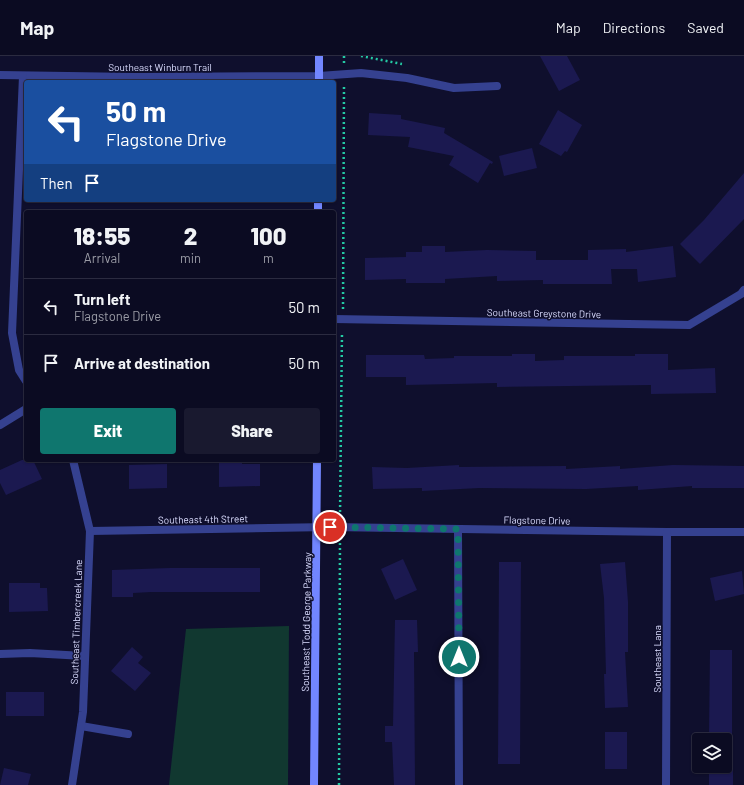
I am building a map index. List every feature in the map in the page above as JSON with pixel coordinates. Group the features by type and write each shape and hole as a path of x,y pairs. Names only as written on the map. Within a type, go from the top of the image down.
{"main road":[{"path":"319,56 319,79"},
{"name":"Southeast Todd George Parkway","path":"314,785 317,462"}],"street":[{"name":"Southeast Winburn Trail","path":"0,75 319,79 361,74 406,78 454,88 497,86"},
{"path":"23,76 12,333 19,370 24,379"},
{"name":"Southeast Greystone Drive","path":"336,319 689,325 740,294 744,290"},
{"path":"0,425 24,410"},
{"name":"Southeast Timbercreek Lane","path":"72,785 83,712 90,531 73,462"},
{"name":"Southeast 4th Street","path":"90,531 330,527"},
{"name":"Flagstone Drive","path":"330,527 744,532"},
{"path":"458,529 459,785"},
{"name":"Southeast Lana","path":"666,785 668,532"},
{"path":"0,654 30,653 84,656"},
{"path":"81,726 128,734"}],"path":[{"path":"361,56 409,65"},
{"path":"343,294 344,90"},
{"path":"340,508 342,335"},
{"path":"339,785 340,545"}],"green space":[{"path":"289,626 288,785 169,785 186,629"}],"building":[{"path":"540,56 567,56 580,80 559,91"},
{"path":"558,110 582,125 567,152 565,151 561,156 539,144"},
{"path":"369,113 401,115 401,119 445,128 444,133 493,162 492,164 490,163 478,183 449,165 454,156 408,147 410,137 368,135"},
{"path":"532,148 537,168 504,176 499,156"},
{"path":"744,173 744,219 700,264 680,244 704,220"},
{"path":"422,246 445,246 445,252 487,250 536,251 536,260 588,260 588,250 626,249 626,252 673,246 676,277 638,282 637,269 611,269 612,284 543,284 543,280 497,281 497,276 445,279 445,283 406,283 406,279 365,280 365,258 406,257 406,252 422,252"},
{"path":"512,354 535,354 535,361 564,360 564,356 635,356 635,354 668,354 668,370 715,368 716,393 651,394 651,385 497,387 497,383 406,385 406,377 366,377 366,355 424,355 425,359 454,358 454,356 512,356"},
{"path":"22,460 24,460 24,462 34,462 42,479 6,495 0,483 0,470"},
{"path":"219,462 260,464 260,486 219,487"},
{"path":"167,464 167,488 129,489 129,465"},
{"path":"459,465 459,467 566,466 566,469 620,466 620,469 673,465 744,466 744,488 692,488 692,486 638,490 638,486 586,489 479,488 422,491 422,488 373,489 372,467 407,468"},
{"path":"403,559 417,590 395,600 381,569"},
{"path":"499,562 521,562 520,764 498,764"},
{"path":"625,562 628,602 628,652 625,652 628,707 605,708 604,674 606,674 604,598 600,564"},
{"path":"170,568 260,568 260,592 151,592 133,593 133,597 112,597 112,570"},
{"path":"742,571 744,594 715,601 710,578"},
{"path":"9,583 40,583 40,588 47,588 48,611 9,612"},
{"path":"395,620 417,620 418,652 414,652 415,785 394,785 392,742 385,742 385,726 393,726"},
{"path":"132,647 143,657 138,663 151,673 135,691 111,671"},
{"path":"710,650 732,650 732,733 709,733"},
{"path":"6,692 44,692 44,716 6,716"},
{"path":"605,732 627,732 627,769 605,769"},
{"path":"733,766 733,785 709,785 709,773 732,773"},
{"path":"4,768 31,774 28,785 0,785"}],"route":[{"path":"330,527 458,529 459,657"}]}
